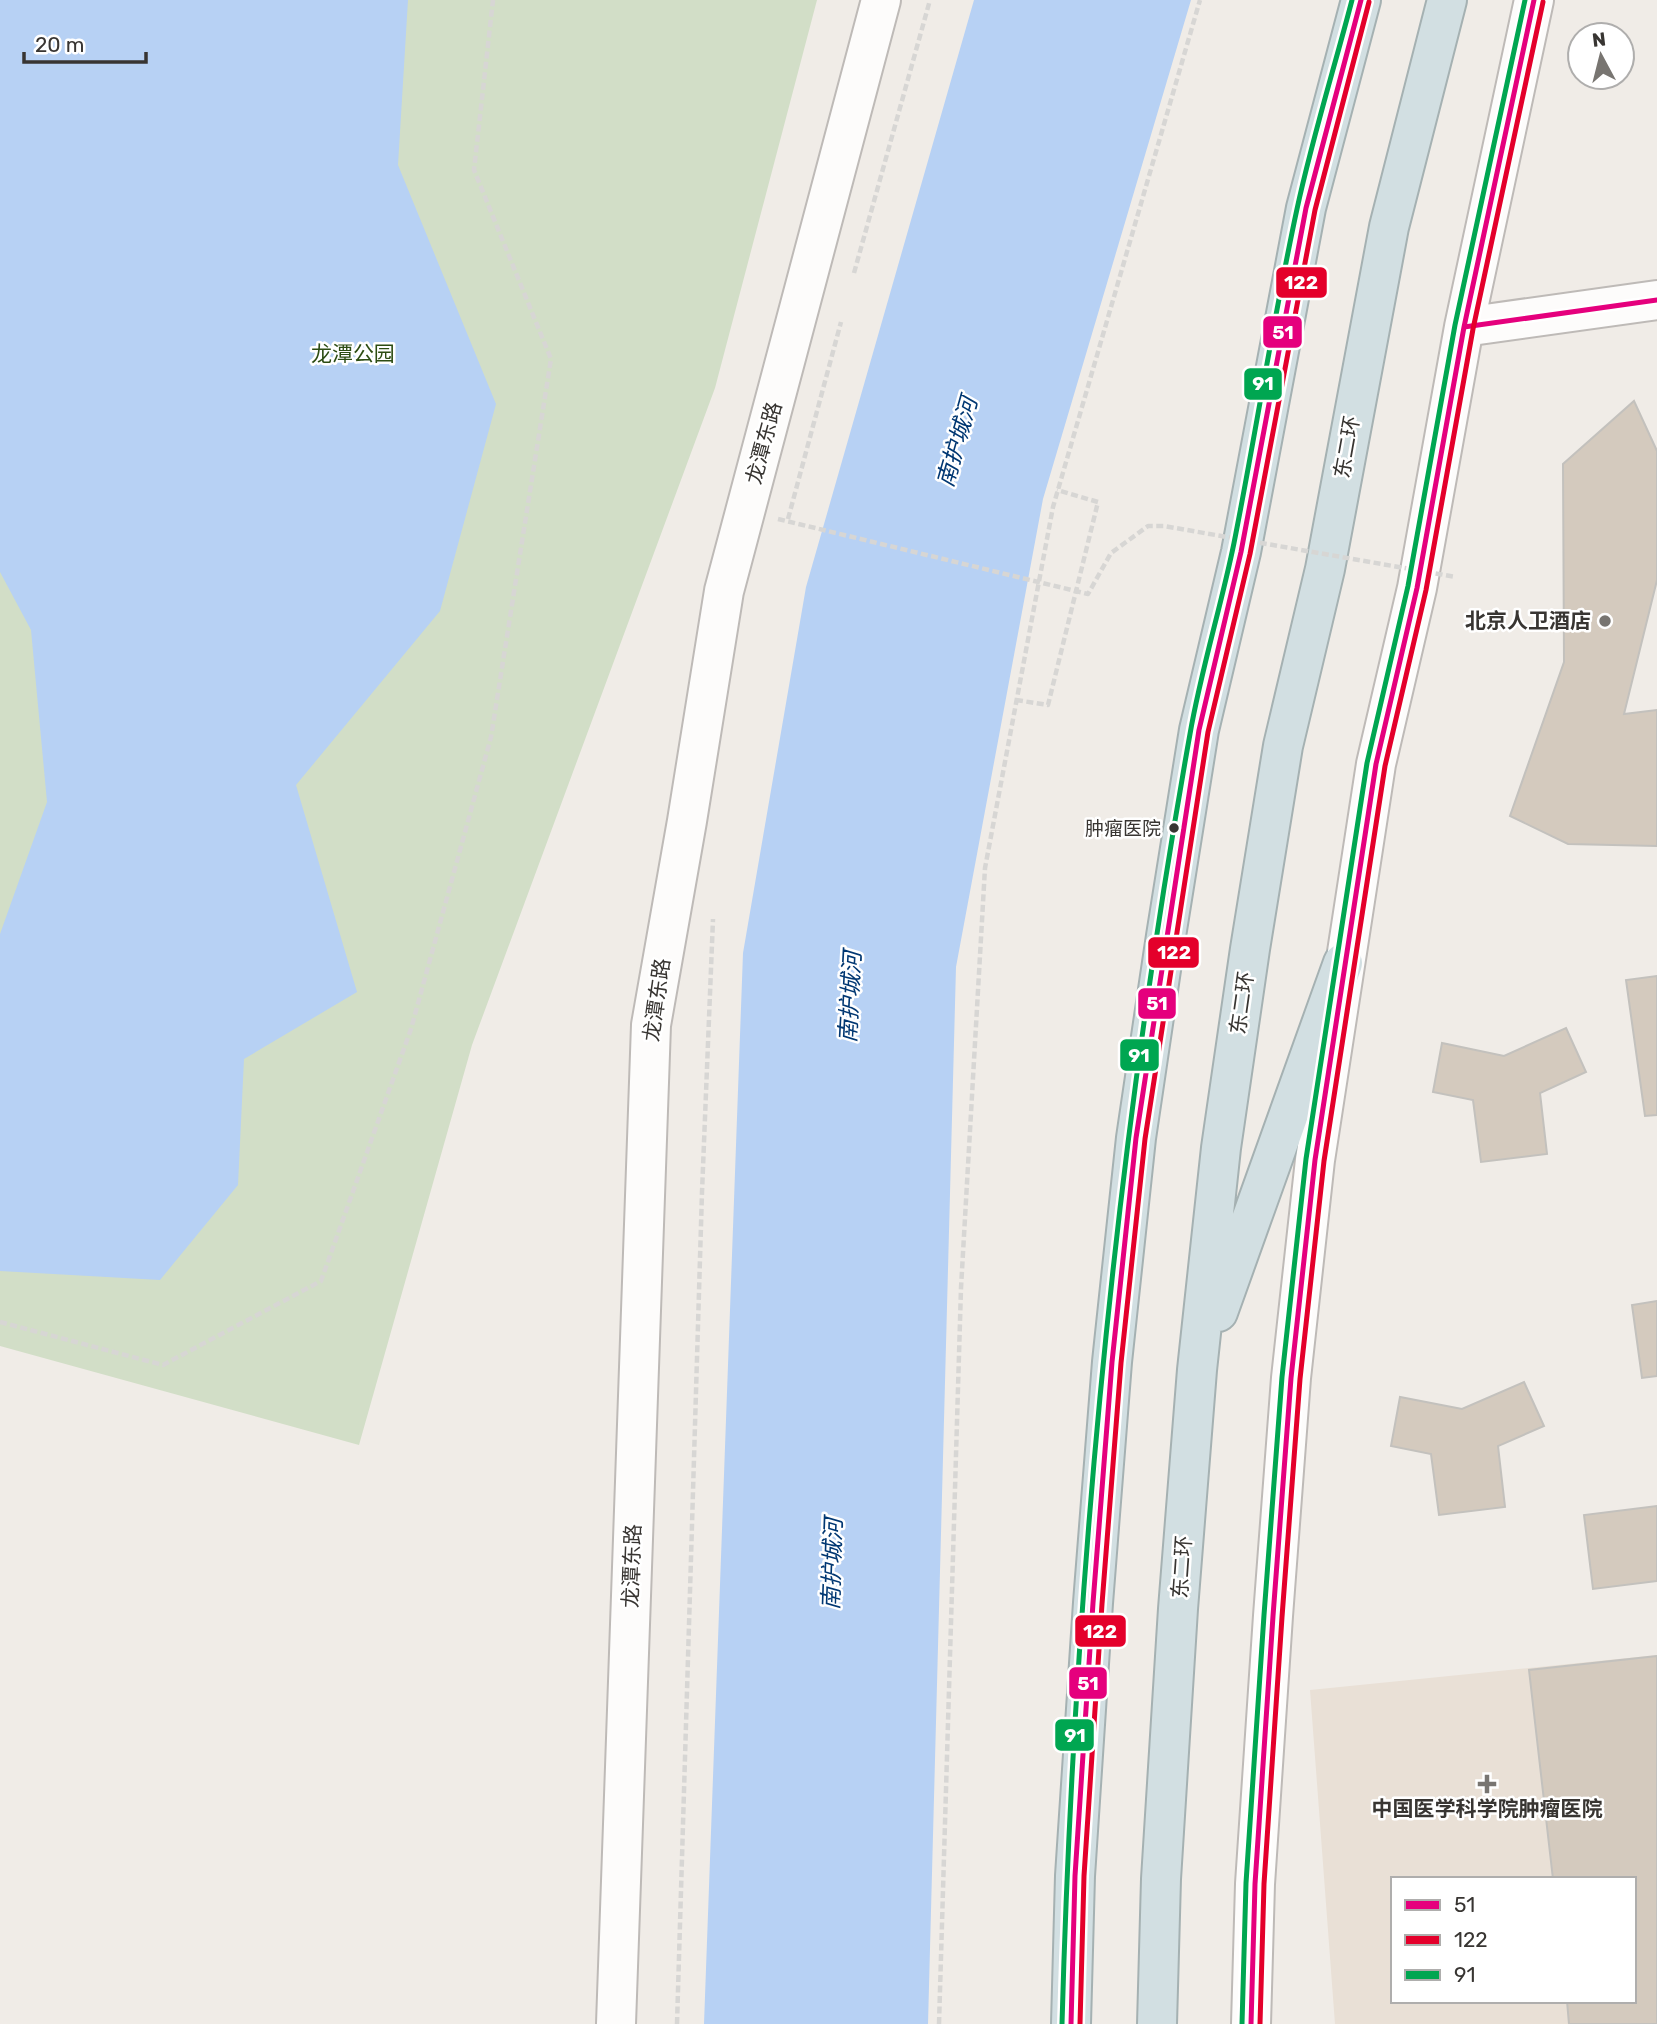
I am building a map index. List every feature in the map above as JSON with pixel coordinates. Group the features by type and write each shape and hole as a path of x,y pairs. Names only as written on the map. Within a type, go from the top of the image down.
{"highway":[{"path":"1071,2024 1075,1876 1093,1603 1112,1362 1136,1138 1199,730 1241,552 1306,208 1361,0"},
{"name":"东二环","path":"1157,2024 1161,1880 1197,1370 1221,1148 1283,747 1325,569 1389,227 1447,0"},
{"path":"1197,1370 1343,963"}],"street":[{"name":"龙潭东路","path":"616,2024 650,1025 687,821 724,591 881,0"},
{"path":"1251,2024 1255,1884 1291,1378 1315,1160 1343,963 1376,764 1417,588 1464,327 1534,0"},
{"path":"1464,327 1657,300"}],"path":[{"path":"0,1322 163,1365 321,1281 411,1029 491,737 551,359 474,170 493,0"},
{"path":"852,278 930,0"},
{"path":"939,2024 961,1288 985,868 1057,491 1200,0"},
{"path":"787,522 843,314"},
{"path":"1016,700 1048,705 1098,502 1057,491"},
{"path":"778,519 1088,593 1111,553 1148,526 1164,526 1456,577"},
{"path":"677,2024 713,914"}],"shaded area":[{"name":"中国医学科学院肿瘤医院","path":"1657,1655 1657,2024 1335,2024 1310,1690"}],"green space":[{"name":"龙潭公园","path":"0,0 817,0 715,388 472,1045 359,1445 0,1346"}],"water":[{"path":"0,0 408,0 398,165 496,404 440,611 296,785 357,992 244,1059 238,1185 160,1280 0,1271 0,934 47,802 31,630 0,572"},
{"name":"南护城河","path":"974,0 1191,0 1043,499 956,967 928,2024 704,2024 743,953 806,587"}],"building":[{"name":"北京人卫酒店","path":"1634,401 1657,451 1657,580 1624,714 1657,710 1657,846 1568,844 1510,816 1564,662 1563,464"},
{"path":"1657,976 1657,1115 1645,1116 1626,980"},
{"path":"1566,1028 1586,1072 1540,1093 1547,1154 1481,1162 1473,1100 1433,1092 1442,1043 1504,1056"},
{"path":"1657,1301 1657,1376 1642,1378 1632,1305"},
{"path":"1524,1382 1544,1426 1498,1446 1505,1507 1439,1515 1431,1454 1391,1446 1400,1397 1462,1409"},
{"path":"1657,1506 1657,1581 1593,1589 1584,1515"},
{"path":"1657,1656 1657,2024 1569,2024 1567,2003 1636,2003 1636,1877 1553,1877 1529,1670"}],"transit line":[{"name":"91","path":"1062,2024 1076,1700 1088,1538 1119,1215 1140,1054 1163,894 1195,710 1234,543 1297,209 1352,0"},
{"name":"51","path":"1071,2024 1075,1876 1093,1603 1112,1362 1136,1138 1199,730 1241,552 1306,208 1361,0"},
{"name":"91","path":"1242,2024 1246,1883 1264,1615 1282,1377 1306,1159 1367,763 1408,586 1455,325 1525,0"},
{"name":"51","path":"1251,2024 1255,1884 1273,1616 1291,1378 1315,1160 1376,764 1417,588 1464,327 1534,0"},
{"name":"122","path":"1080,2024 1084,1876 1102,1604 1121,1363 1145,1139 1208,732 1250,554 1315,210 1369,2"},
{"name":"122","path":"1260,2024 1264,1884 1282,1617 1300,1379 1324,1161 1385,766 1426,590 1473,329 1543,2"},
{"name":"51","path":"1464,327 1657,300"}],"place":[{"name":"北京人卫酒店","path":"1605,621"},
{"name":"肿瘤医院","path":"1174,828"},
{"name":"中国医学科学院肿瘤医院","path":"1487,1784"}]}
